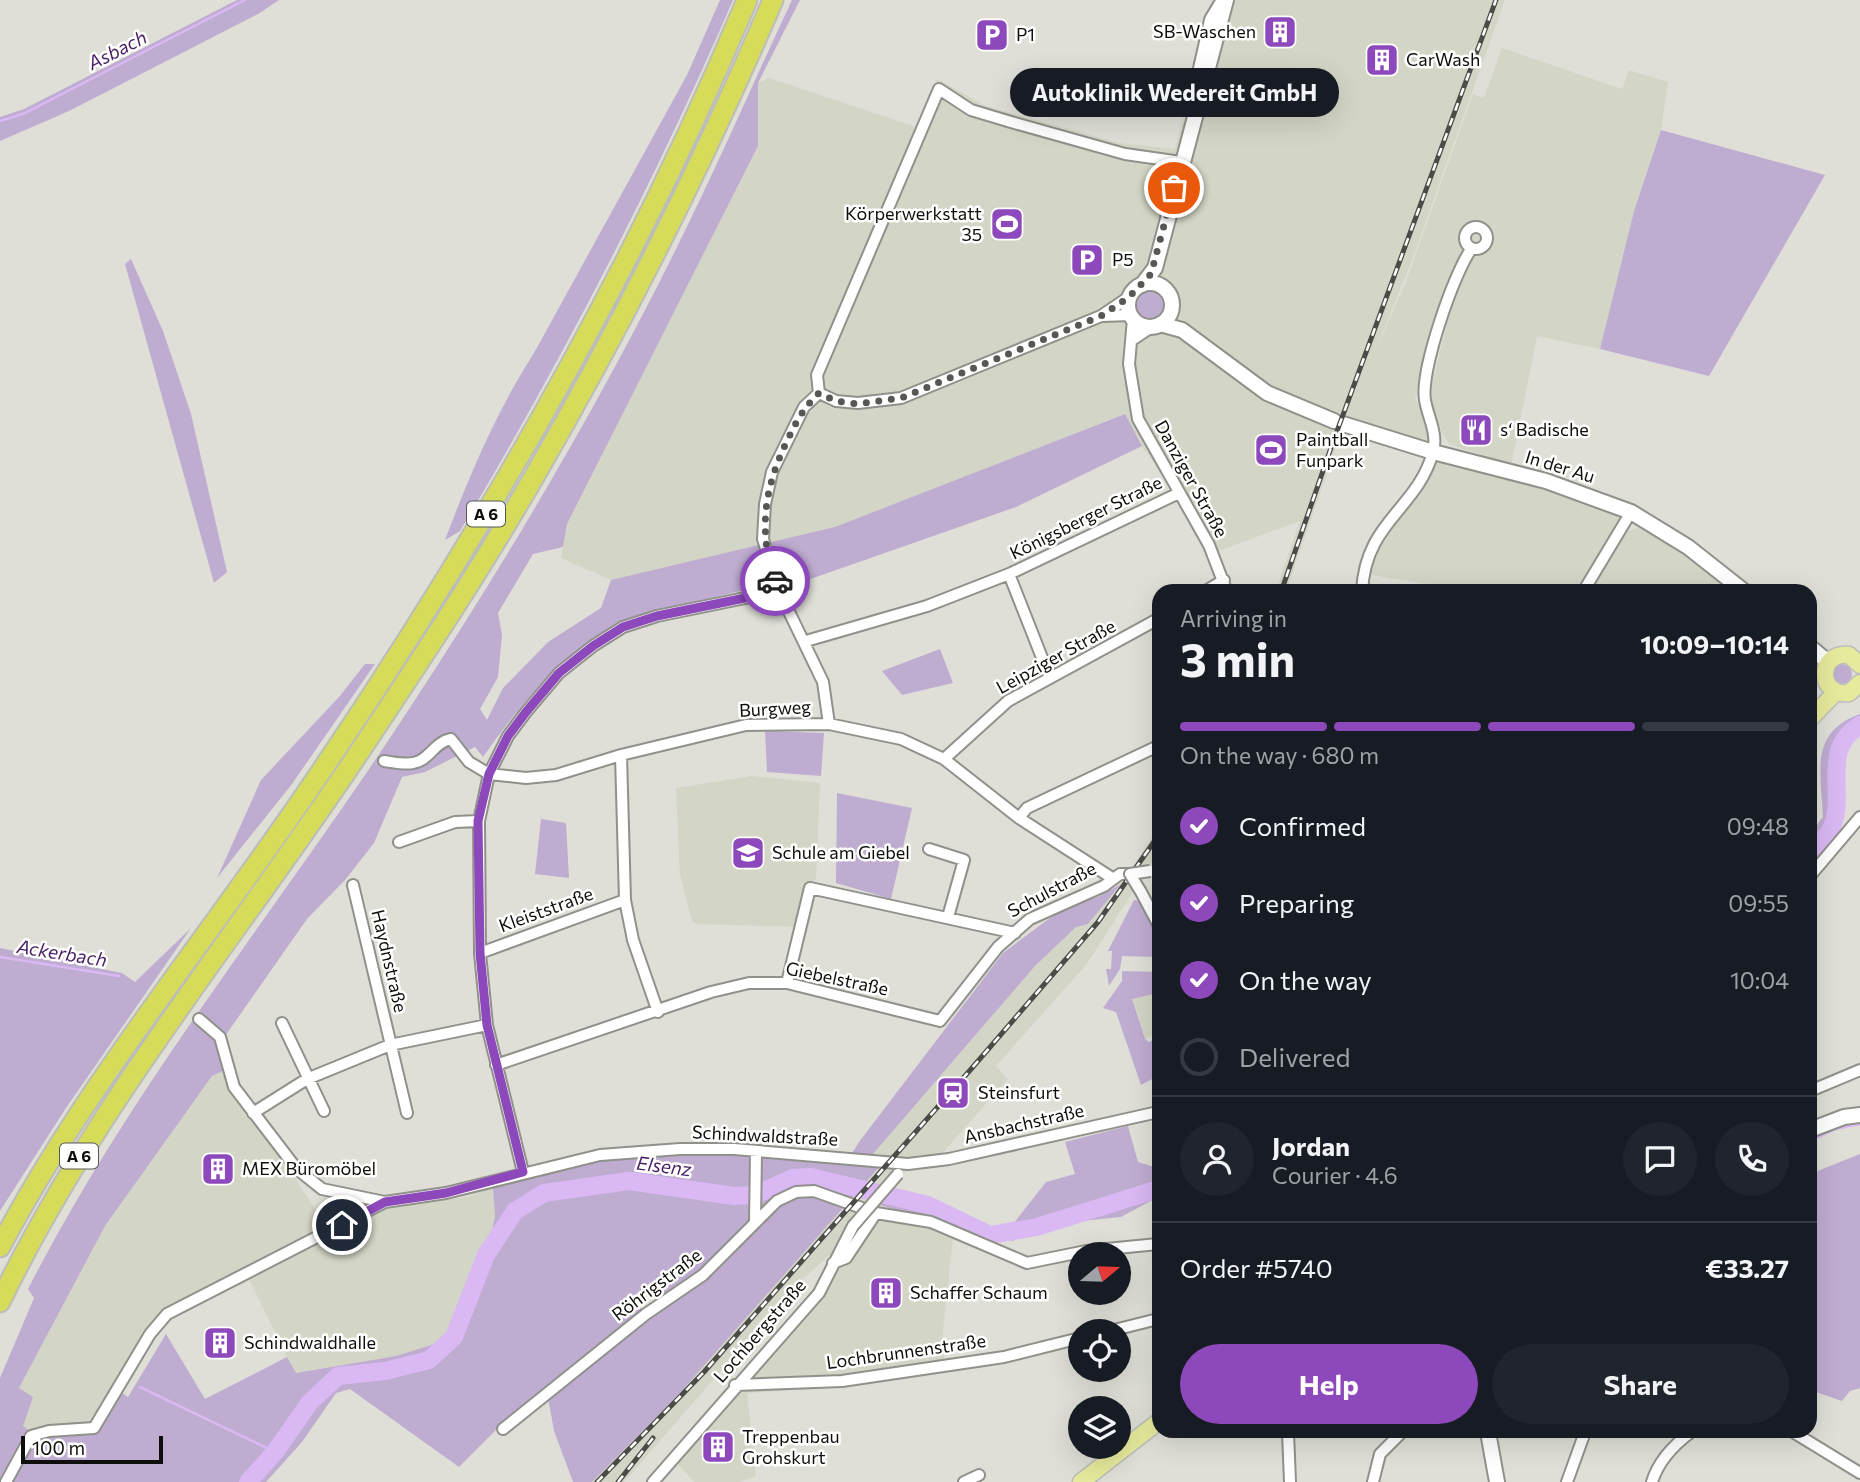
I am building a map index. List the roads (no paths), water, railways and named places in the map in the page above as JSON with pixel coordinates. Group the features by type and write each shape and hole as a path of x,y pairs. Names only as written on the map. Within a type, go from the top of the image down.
{"highway":[{"name":"A 6","path":"0,1247 50,1160 302,799 414,633 513,468 626,263 747,0"},
{"name":"A 6","path":"0,1302 66,1177 430,645 533,479 592,375 671,220 773,0"}],"main road":[{"path":"1831,688 1824,670 1828,662 1843,654 1858,658"},
{"path":"1831,688 1849,692 1860,683"},
{"path":"1817,699 1831,688"},
{"path":"1817,709 1831,688"},
{"path":"1081,1482 1152,1427"}],"street":[{"path":"819,393 836,401 858,404 901,398 1101,316 1142,285 1154,268 1225,0"},
{"path":"819,393 817,375 939,89 971,110 1125,154 1181,162"},
{"path":"1362,584 1363,568 1372,542 1418,486 1433,452 1435,438 1424,399 1424,375 1465,256 1472,248"},
{"path":"1132,340 1166,320 1171,306 1168,294 1158,285 1154,268"},
{"path":"1142,285 1158,285"},
{"path":"1129,297 1132,317 1139,324 1156,325"},
{"name":"In der Au","path":"1171,306 1210,352"},
{"path":"1101,316 1132,317"},
{"name":"Danziger Straße","path":"1132,317 1129,364 1139,419 1209,545 1224,584"},
{"name":"In der Au","path":"1156,325 1182,330 1267,393 1339,422 1433,452 1546,481 1631,512 1688,547 1735,584"},
{"path":"819,393 804,407 777,461 765,504 764,539 779,591 806,641 823,682 829,724"},
{"name":"Königsberger Straße","path":"806,641 928,606 1009,574 1179,493"},
{"path":"1588,584 1631,512"},
{"name":"Königsberger Straße","path":"1009,574 1050,678"},
{"path":"523,1172 487,1025 480,953 478,821 489,774 508,736 559,673 623,627 657,616 779,591"},
{"name":"Leipziger Straße","path":"944,760 1008,701 1152,622"},
{"path":"1817,653 1828,662"},
{"name":"Burgweg","path":"489,774 526,778 556,775 621,755 746,725 829,724 901,739 944,760 1020,818 1121,875"},
{"path":"384,761 413,763 422,760 440,741 451,739 469,762 489,774"},
{"path":"1020,818 1027,808 1152,749"},
{"path":"621,755 625,900 633,940 658,1012"},
{"path":"1817,868 1860,817"},
{"path":"399,842 455,822 478,821"},
{"path":"929,849 964,860 948,918"},
{"path":"1121,875 1152,870"},
{"path":"1121,875 1141,892 1152,913"},
{"name":"Schulstraße","path":"787,983 810,888 1015,933 1039,915 1104,886 1121,875"},
{"name":"Haydnstraße","path":"353,885 407,1113"},
{"name":"Kleiststraße","path":"480,953 625,900"},
{"name":"Giebelstraße","path":"496,1065 711,992 736,986 787,983 940,1021 998,947 1015,933"},
{"name":"Schindwaldstraße","path":"200,1019 220,1037 234,1087 296,1168 322,1189 350,1197 385,1202 446,1193 600,1155 680,1149 756,1151 897,1168"},
{"path":"282,1023 324,1111"},
{"path":"253,1114 307,1079 390,1045 487,1025"},
{"path":"1817,1088 1860,1070"},
{"name":"Ansbachstraße","path":"908,1164 948,1159 1152,1113"},
{"path":"1817,1127 1860,1115"},
{"path":"755,1223 756,1151"},
{"name":"Lochbergstraße","path":"653,1482 735,1385 819,1293 853,1226 897,1168 908,1164"},
{"name":"Röhrigstraße","path":"503,1429 646,1314 703,1275 777,1201 796,1192 814,1191 876,1213 931,1222 1027,1263 1086,1251 1152,1245"},
{"name":"Schindwaldstraße","path":"6,1482 31,1436 48,1431 94,1428 150,1334 167,1314 385,1202"},
{"path":"833,1264 846,1258 876,1213"},
{"path":"1131,1326 1152,1320"},
{"name":"Lochbrunnenstraße","path":"735,1385 842,1381 1004,1357 1068,1341"},
{"path":"1288,1438 1290,1482"},
{"path":"1373,1482 1380,1454 1396,1438"},
{"path":"1489,1438 1497,1482"},
{"path":"1567,1482 1583,1438"},
{"path":"1652,1482 1677,1442 1683,1438"},
{"path":"1805,1438 1855,1464 1860,1473"},
{"path":"964,1482 979,1475"}],"waterway":[{"name":"Asbach","path":"0,121 25,113 245,0"},
{"name":"Elsenz","path":"1817,844 1830,831 1835,817 1840,747 1847,736 1860,725"},
{"name":"Ackerbach","path":"0,957 119,976"},
{"path":"1817,1138 1835,1129 1860,1124"},
{"name":"Elsenz","path":"248,1482 275,1452 310,1402 338,1376 385,1371 429,1360 454,1337 486,1255 515,1211 544,1193 629,1181 734,1196 755,1195 793,1178 811,1177 928,1205 990,1235 1037,1227 1152,1191"},
{"path":"140,1387 275,1452"}],"railway":[{"path":"1284,584 1333,442 1496,0"},
{"path":"597,1482 704,1372 972,1068 1098,922 1152,845"},
{"path":"618,1482 653,1438"}],"place":[{"name":"SB-Waschen","path":"1280,32"},
{"name":"P1","path":"992,35"},
{"name":"CarWash","path":"1382,60"},
{"name":"Autoklinik Wedereit GmbH","path":"1174,188"},
{"name":"Körperwerkstatt 35","path":"1007,224"},
{"name":"P5","path":"1087,260"},
{"name":"s‘ Badische","path":"1476,430"},
{"name":"Paintball Funpark","path":"1271,450"},
{"name":"Schule am Giebel","path":"748,853"},
{"name":"Steinsfurt","path":"953,1093"},
{"name":"MEX Büromöbel","path":"218,1169"},
{"name":"Schaffer Schaum","path":"886,1293"},
{"name":"Schindwaldhalle","path":"220,1343"},
{"name":"Treppenbau Grohskurt","path":"718,1447"}]}
